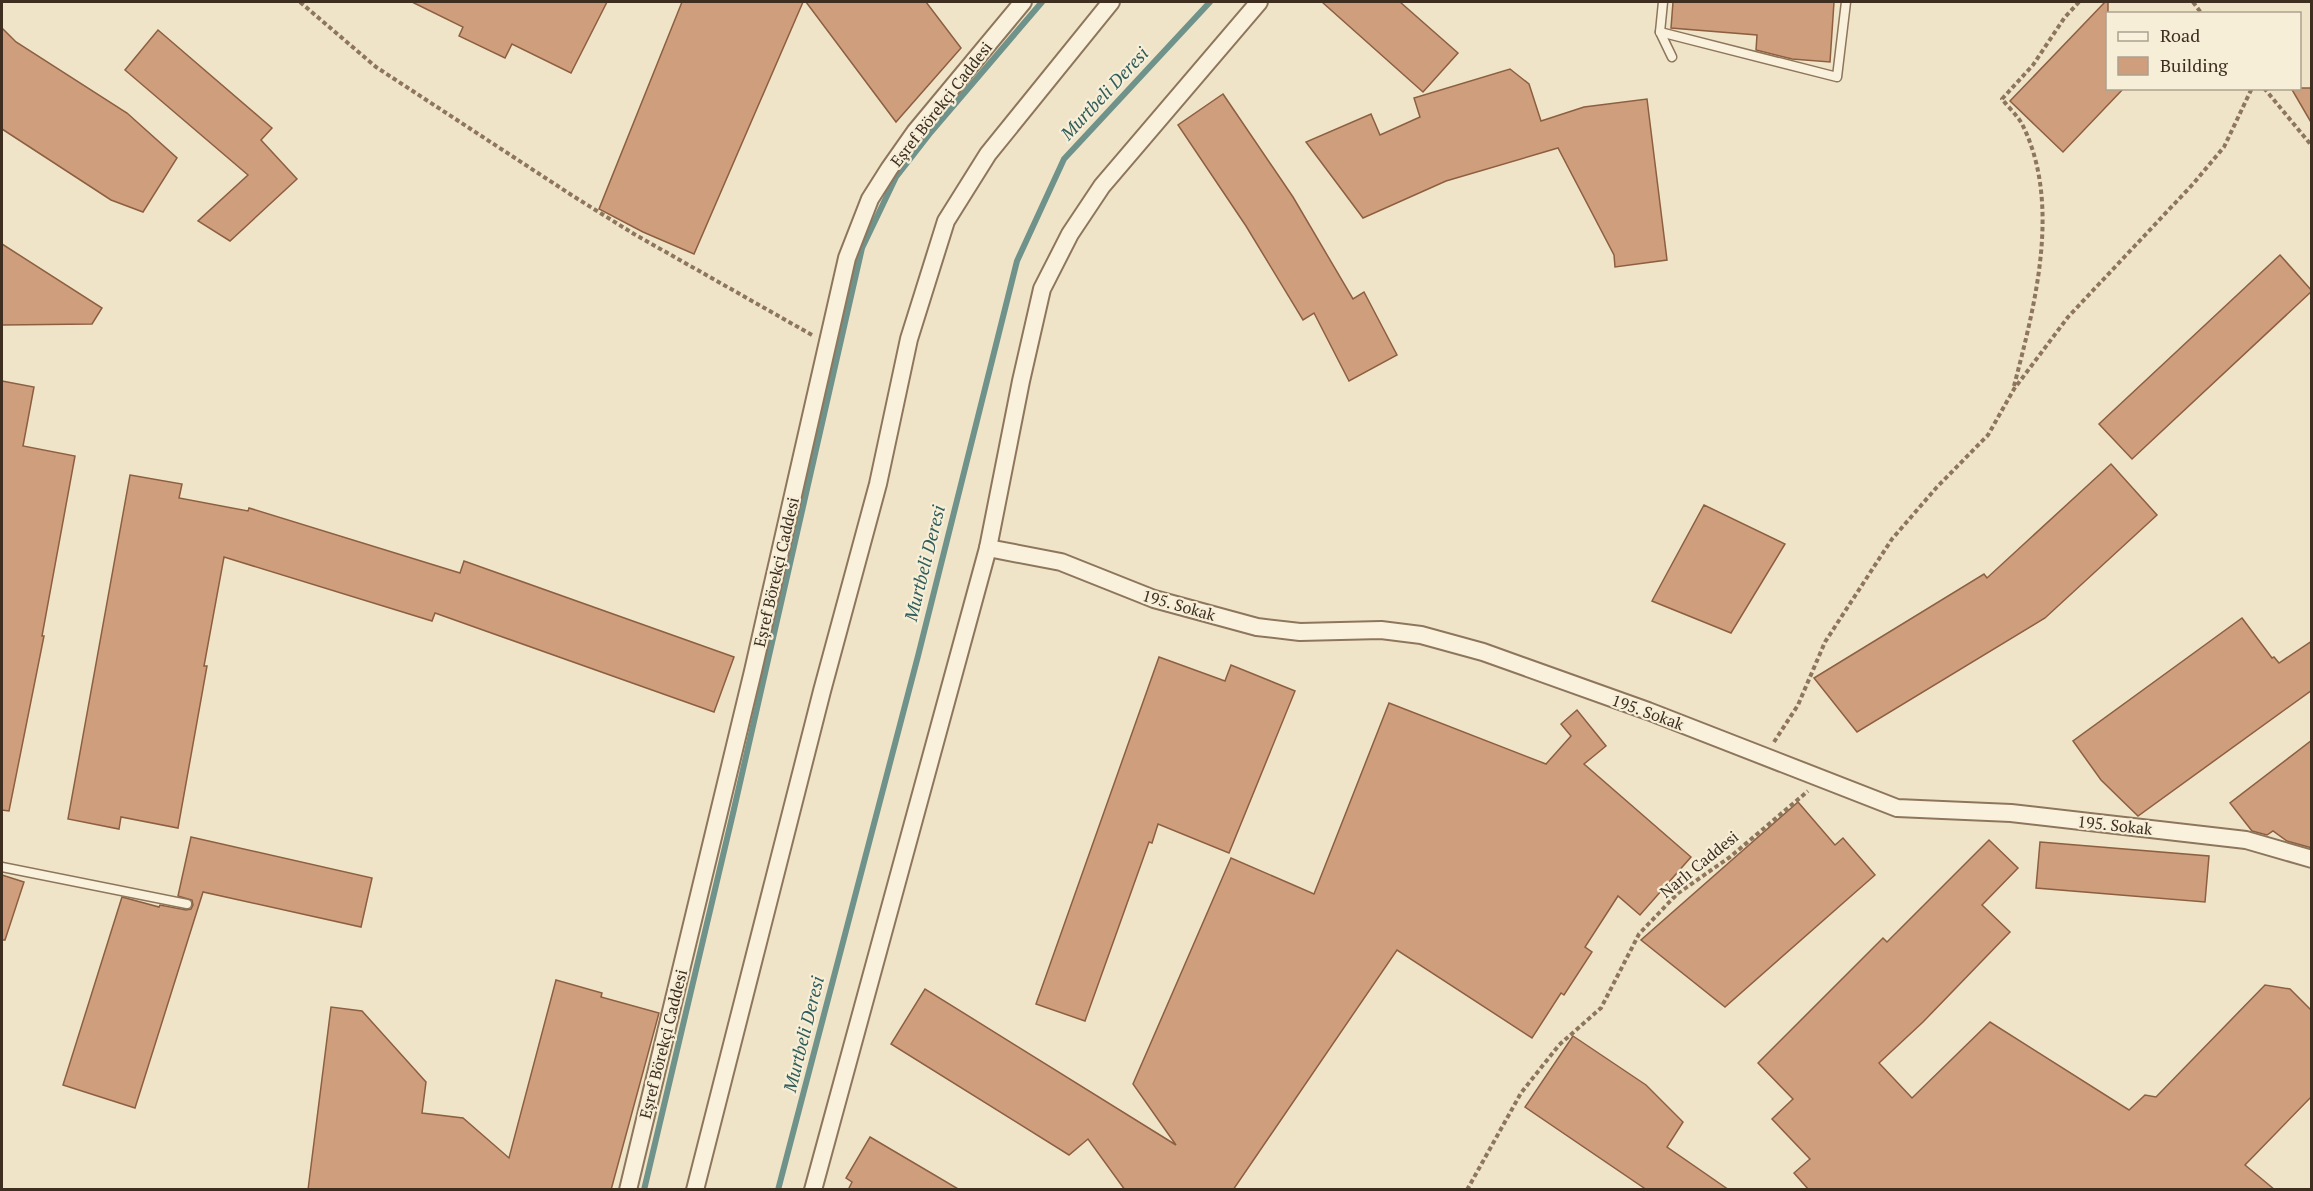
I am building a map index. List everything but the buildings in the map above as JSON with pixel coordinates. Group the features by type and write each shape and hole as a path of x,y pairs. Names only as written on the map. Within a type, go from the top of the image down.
{"street":[{"name":"Eşref Börekçi Caddesi","path":"628,1190 748,694 847,258 870,199 915,132 1023,2"},
{"path":"695,1190 822,691 878,484 909,339 946,221 988,154 1111,2"},
{"path":"813,1190 988,548 1042,289 1070,234 1102,186 1259,2"},
{"name":"195. Sokak","path":"988,548 1061,562 1154,600 1257,627 1300,632 1381,630 1431,638 1483,652 1648,711 1897,808 2011,813 2246,840 2312,859"}],"lane":[{"path":"1663,2 1660,32 1672,57"},
{"path":"1660,32 1838,77 1845,2"},
{"path":"2,867 187,904"}],"path":[{"path":"300,2 376,67 573,196 634,234 828,344"},
{"path":"2013,389 2027,338 2043,248 2039,172 2021,123 2002,99 2033,65 2065,17 2079,2"},
{"path":"1765,756 1798,705 1825,642 1892,539 1937,487 1988,435 2013,389 2068,317 2193,184 2224,147 2251,90"},
{"path":"2266,90 2312,146"},
{"name":"Narlı Caddesi","path":"1467,1190 1521,1093 1559,1045 1601,1008 1639,934 1677,894 1730,857 1823,778"}],"waterway":[{"path":"644,1190 862,248 896,177 931,132 1042,2"},
{"name":"Murtbeli Deresi","path":"778,1190 918,656 1017,261 1064,159 1210,2"}]}
